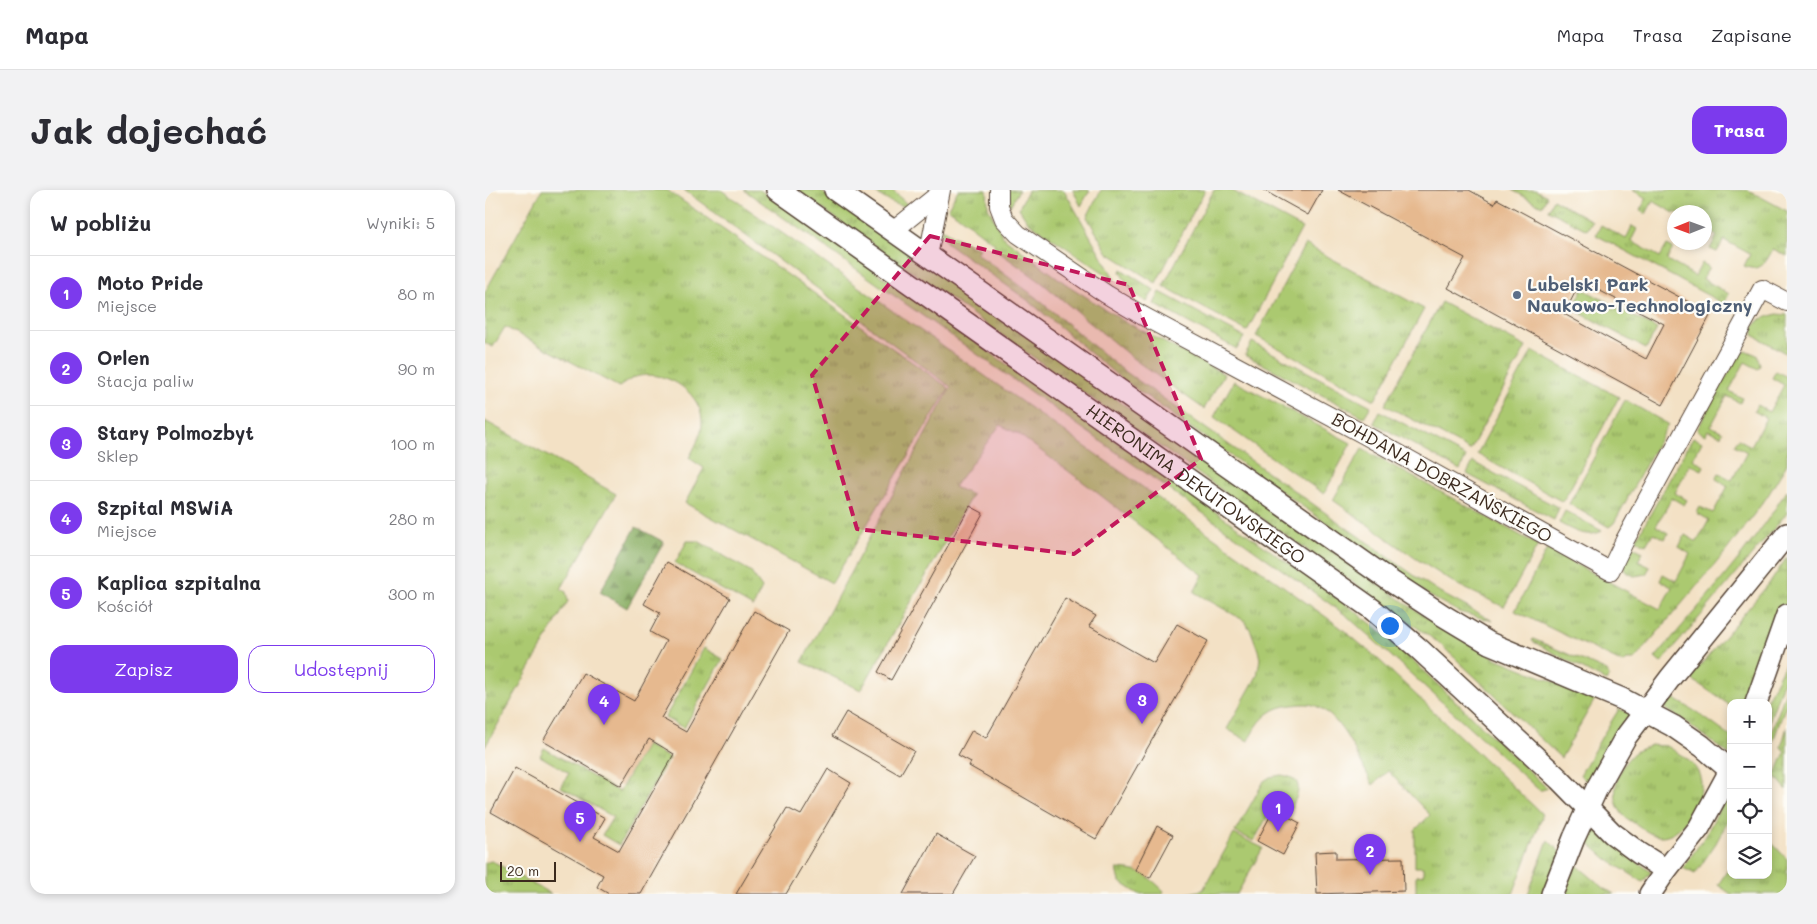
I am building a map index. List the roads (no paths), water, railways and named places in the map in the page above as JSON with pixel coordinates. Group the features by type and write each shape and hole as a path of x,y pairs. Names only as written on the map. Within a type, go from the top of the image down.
{"street":[{"name":"HIERONIMA DEKUTOWSKIEGO","path":"779,190 1372,609 1446,674 1559,780 1612,833 1639,854 1666,870"},
{"name":"HIERONIMA DEKUTOWSKIEGO","path":"835,190 1389,580 1444,616 1489,643 1645,710 1688,735 1727,767"},
{"name":"BOHDANA DOBRZAŃSKIEGO","path":"999,190 999,206 1004,219 1018,234 1106,294 1610,571 1625,540 1762,289 1787,302"},
{"path":"893,231 940,192"},
{"path":"928,256 940,192"},
{"path":"1552,894 1587,809 1615,755 1645,710 1787,534"},
{"path":"1757,699 1787,615"},
{"path":"1651,894 1666,870 1699,828 1727,777"}],"place":[{"name":"Lubelski Park Naukowo-Technologiczny","path":"1517,295"},
{"name":"Stary Polmozbyt","path":"1142,724"},
{"name":"Szpital MSWiA","path":"604,725"},
{"name":"Moto Pride","path":"1278,832"},
{"name":"Kaplica szpitalna","path":"580,842"},
{"name":"Orlen","path":"1370,875"}]}
